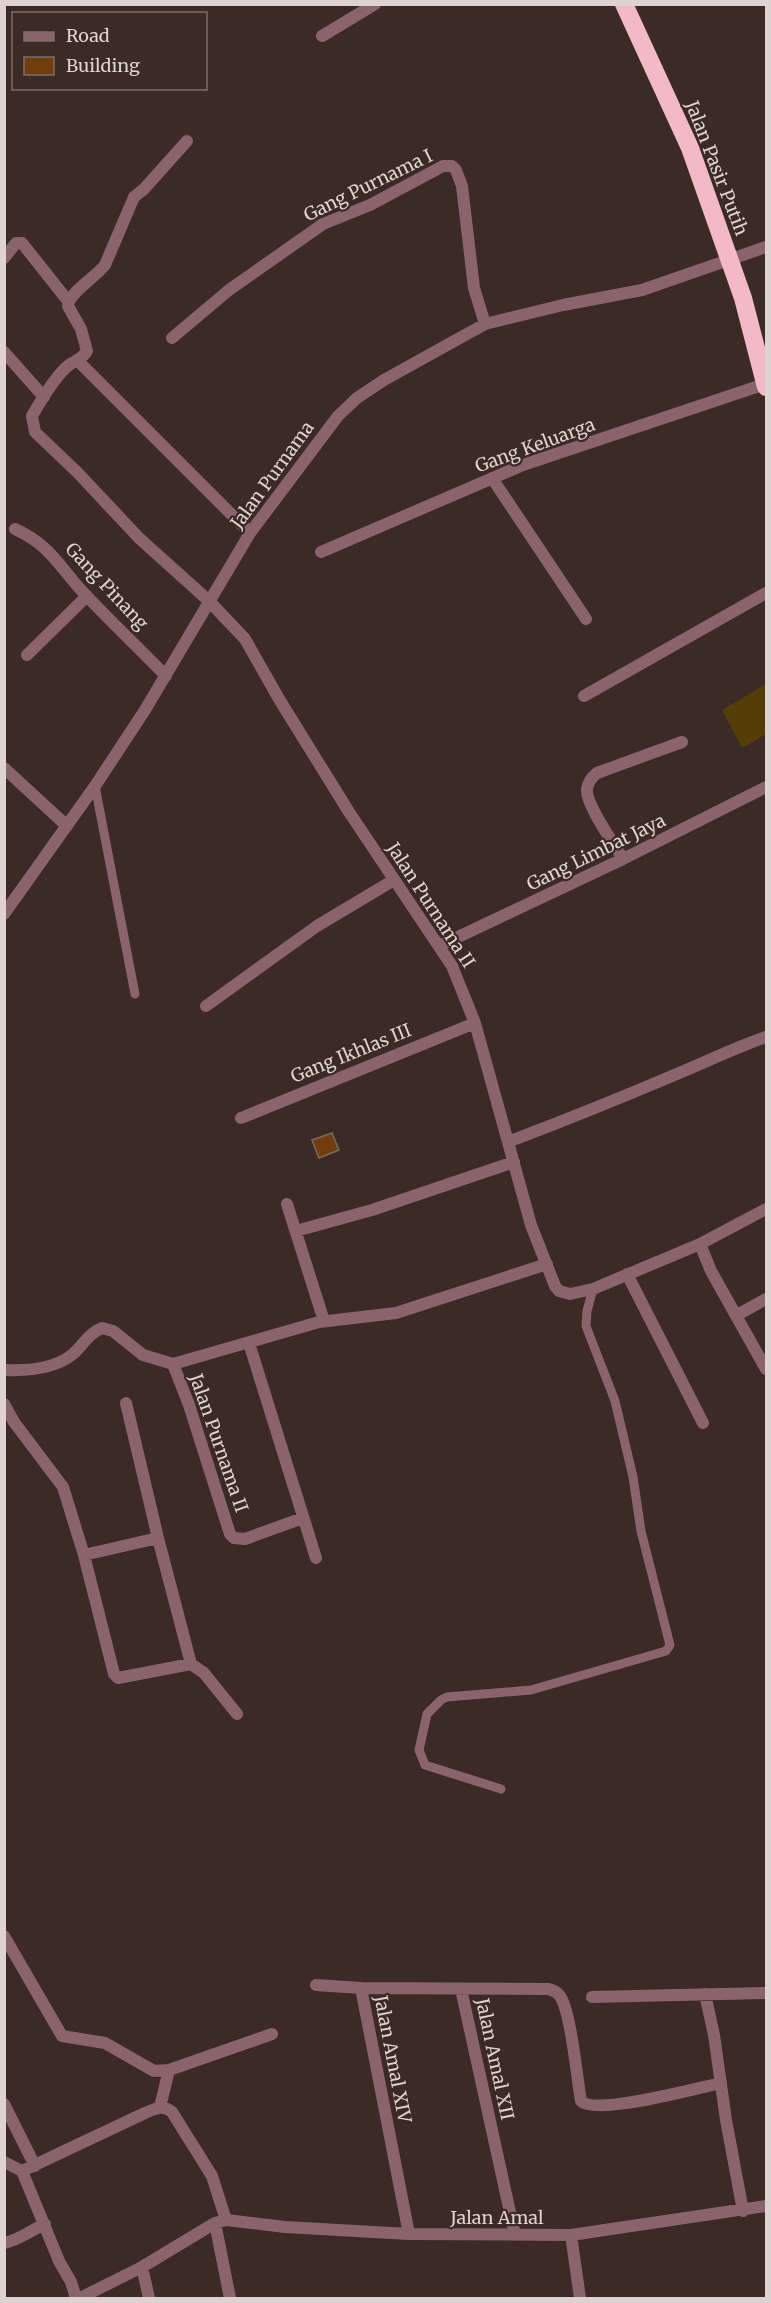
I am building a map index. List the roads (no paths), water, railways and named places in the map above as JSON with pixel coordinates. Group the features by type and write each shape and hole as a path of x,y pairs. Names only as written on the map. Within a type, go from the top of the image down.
{"highway":[{"name":"Jalan Pasir Putih","path":"624,4 690,148 743,298 766,386"}],"street":[{"path":"322,36 375,4"},
{"path":"68,301 105,265 134,197 187,141"},
{"name":"Gang Purnama I","path":"172,338 229,291 323,225 370,206 443,166 456,170 462,186 474,288 485,324"},
{"path":"4,258 16,243 22,243 68,301 68,306 81,329 87,351 78,361 250,532"},
{"name":"Jalan Purnama","path":"4,914 95,786 166,676 250,532 338,416 357,398 384,380 485,324 562,305 642,290 766,247"},
{"path":"4,352 44,397"},
{"name":"Jalan Purnama II","path":"78,361 69,365 32,416 35,432 245,639 349,812 452,966 475,1023 531,1226 559,1291 570,1294 593,1288 700,1244 766,1209"},
{"name":"Gang Keluarga","path":"321,552 523,465 766,386"},
{"path":"492,478 586,619"},
{"name":"Gang Pinang","path":"15,529 27,534 52,554 87,596 166,676"},
{"path":"584,696 766,592"},
{"path":"27,655 87,596"},
{"path":"623,859 590,803 586,790 589,782 597,773 682,742"},
{"path":"4,768 67,826"},
{"name":"Gang Limbat Jaya","path":"439,946 623,859 766,787"},
{"path":"206,1006 317,926 394,880"},
{"name":"Gang Ikhlas III","path":"241,1118 475,1023"},
{"path":"508,1142 614,1101 729,1050 766,1037"},
{"path":"296,1231 372,1210 514,1162"},
{"path":"287,1204 324,1321"},
{"path":"700,1244 711,1271 766,1369"},
{"name":"Jalan Purnama II","path":"303,1518 245,1539 234,1538 230,1534 189,1405 173,1364 324,1321 396,1313 547,1264"},
{"path":"627,1274 703,1423"},
{"path":"737,1315 766,1299"},
{"path":"4,1370 45,1367 61,1362 75,1353 90,1336 102,1328 113,1331 143,1355 173,1364"},
{"path":"249,1342 316,1558"},
{"path":"126,1402 191,1664 204,1673 237,1714"},
{"path":"4,1404 14,1422 63,1487 84,1555 114,1674 118,1678 191,1664"},
{"path":"84,1555 158,1538"},
{"path":"4,1936 62,2036 105,2043 154,2071 169,2070 272,2034"},
{"path":"316,1984 362,1988"},
{"name":"Jalan Amal XIV","path":"409,2234 362,1988 461,1989"},
{"name":"Jalan Amal XII","path":"515,2235 461,1989 548,1989 559,1994 566,2013 580,2101 589,2106 614,2106 721,2083"},
{"path":"592,1997 766,1993"},
{"path":"705,1994 743,2211"},
{"path":"160,2107 169,2070"},
{"path":"4,2104 35,2166"},
{"path":"22,2171 160,2107 172,2112 212,2176 230,2298"},
{"path":"4,2162 22,2171 58,2261 76,2298"},
{"name":"Jalan Amal","path":"220,2221 409,2234 571,2235 766,2206"},
{"path":"80,2298 142,2267 220,2221"},
{"path":"4,2243 16,2241 31,2230 45,2224"},
{"path":"571,2235 580,2298"},
{"path":"142,2267 149,2298"}],"lane":[{"path":"95,786 135,994"},
{"path":"501,1789 425,1764 419,1750 427,1714 433,1705 447,1697 531,1690 666,1651 670,1645 643,1543 633,1477 615,1401 586,1326 593,1288"}]}
